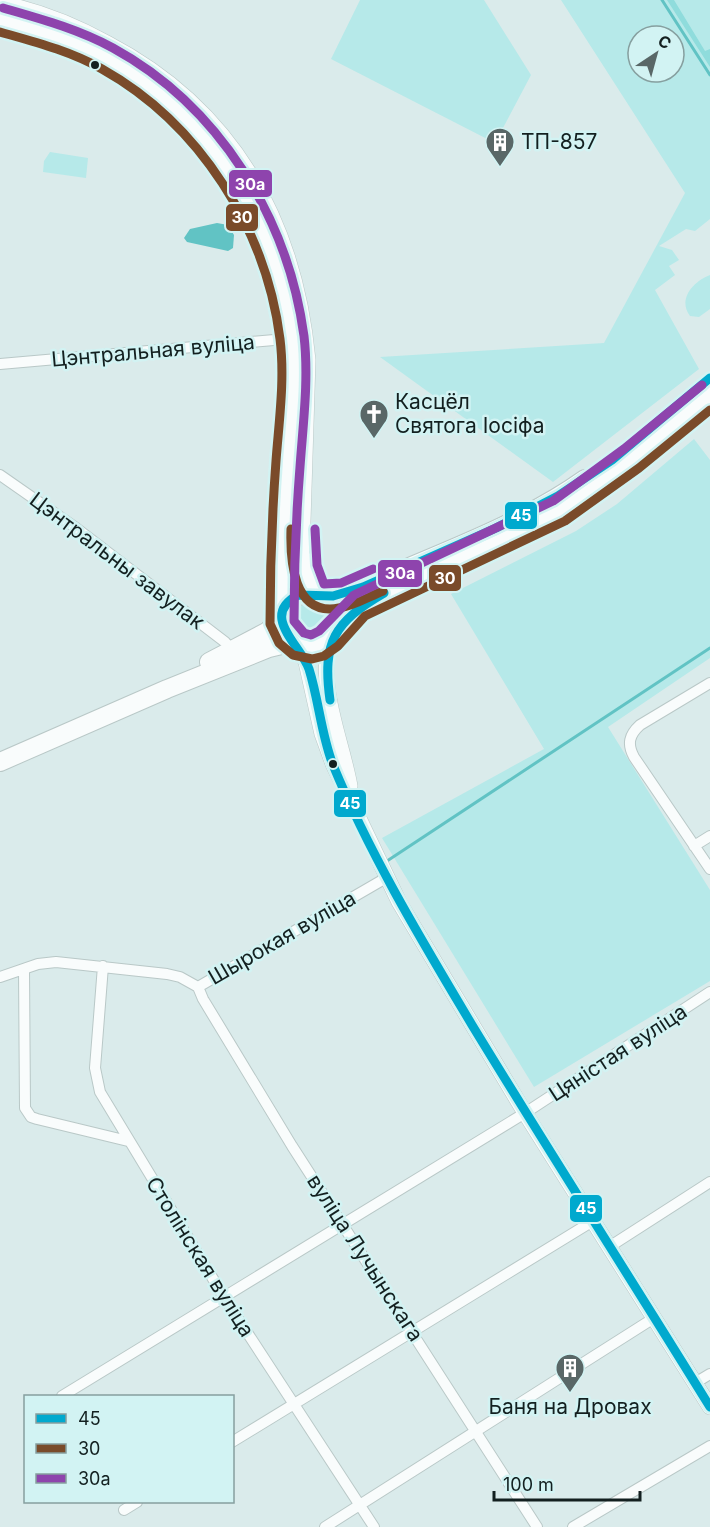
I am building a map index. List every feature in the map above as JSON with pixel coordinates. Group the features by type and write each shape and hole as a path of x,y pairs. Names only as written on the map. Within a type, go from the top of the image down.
{"main road":[{"path":"167,689 268,631 287,603 300,593 344,594 539,507 608,463 710,378"},
{"path":"0,762 167,689 269,648 296,643 316,646 333,632 353,610 387,591 559,511 631,459 710,394"},
{"path":"321,595 335,611 333,632"},
{"path":"282,613 284,630 296,643"}],"street":[{"path":"0,3 51,18 123,51 180,91 207,116 249,170 273,215 290,259 299,337 292,413 282,613"},
{"path":"0,20 82,46 148,86 195,126 241,188 263,229 308,360 302,553 307,574 321,595"},
{"name":"Цэнтральная вуліца","path":"0,364 299,337"},
{"name":"Цэнтральны завулак","path":"0,475 115,557 225,642 232,650"},
{"path":"333,632 325,663 327,683 354,809"},
{"path":"296,643 309,672 322,734 386,878 525,1113 710,1407"},
{"path":"710,683 640,725 630,738 629,747 710,869"},
{"path":"694,846 710,836"},
{"name":"Шырокая вуліца","path":"0,977 56,962 173,975 198,987 386,878"},
{"name":"Столінская вуліца","path":"103,966 95,1076 100,1092 224,1297 374,1527"},
{"path":"24,969 25,1108 28,1113 37,1119 128,1141"},
{"name":"вуліца Лучынскага","path":"198,987 247,1073 537,1527"},
{"name":"Цяністая вуліца","path":"64,1395 525,1113 710,992"},
{"path":"609,1247 710,1182"},
{"path":"234,1441 593,1221"},
{"path":"325,1527 654,1318"},
{"path":"695,1383 710,1374"},
{"path":"573,1527 710,1446"},
{"path":"124,1510 135,1503"}],"shaded area":[{"path":"360,0 484,0 531,75 495,143 331,59"},
{"path":"561,0 710,0 710,219 695,231 686,229 659,246 672,250 679,260 669,266 675,275 655,290 699,369 553,482 380,357 604,343 685,193"},
{"path":"667,0 674,0 705,51 710,49 710,67 686,30 686,24 682,24"},
{"path":"50,152 88,158 86,178 43,172 44,161"},
{"path":"217,223 228,225 234,235 233,248 228,251 187,242 184,238 190,229"},
{"path":"710,275 710,309 699,317 690,316 686,310 686,297 693,286"},
{"path":"694,439 710,460 710,658 608,727 710,890 710,981 534,1087 382,838 544,749 451,594 576,531 617,504"},
{"path":"311,603 323,608 328,620 323,632 311,637 299,632 294,620 299,608"}],"waterway":[{"path":"662,0 710,75"},
{"path":"387,861 710,648"}],"transit line":[{"name":"30а","path":"3,8 86,35 113,48 151,72 185,101 216,134 242,170 264,208 282,249 296,292 304,336 306,385 294,582 294,621 304,633 311,635 319,631 354,595 553,501 624,449 702,385"},
{"name":"30","path":"0,32 77,57 102,69 137,92 169,119 198,150 222,183 243,220 260,258 272,298 280,339 282,385 272,522 270,624 279,643 293,655 312,659 324,656 338,646 365,616 565,521 639,468 710,410"},
{"name":"45","path":"710,378 612,460 558,496 496,528 363,587 333,596 298,595 287,603 282,612 282,621 286,631 309,669 333,765 380,865 472,1025 710,1407"},
{"name":"30","path":"291,529 292,556 297,584 312,604 324,608 345,607 383,591"},
{"name":"30а","path":"315,529 317,565 324,584 341,583 373,569"},
{"name":"45","path":"330,700 328,663 330,648 335,636 353,614 384,593"}],"place":[{"name":"ТП-857","path":"500,168"},
{"name":"Касцёл Святога Іосіфа","path":"374,440"},
{"name":"Баня на Дровах","path":"570,1394"}]}
